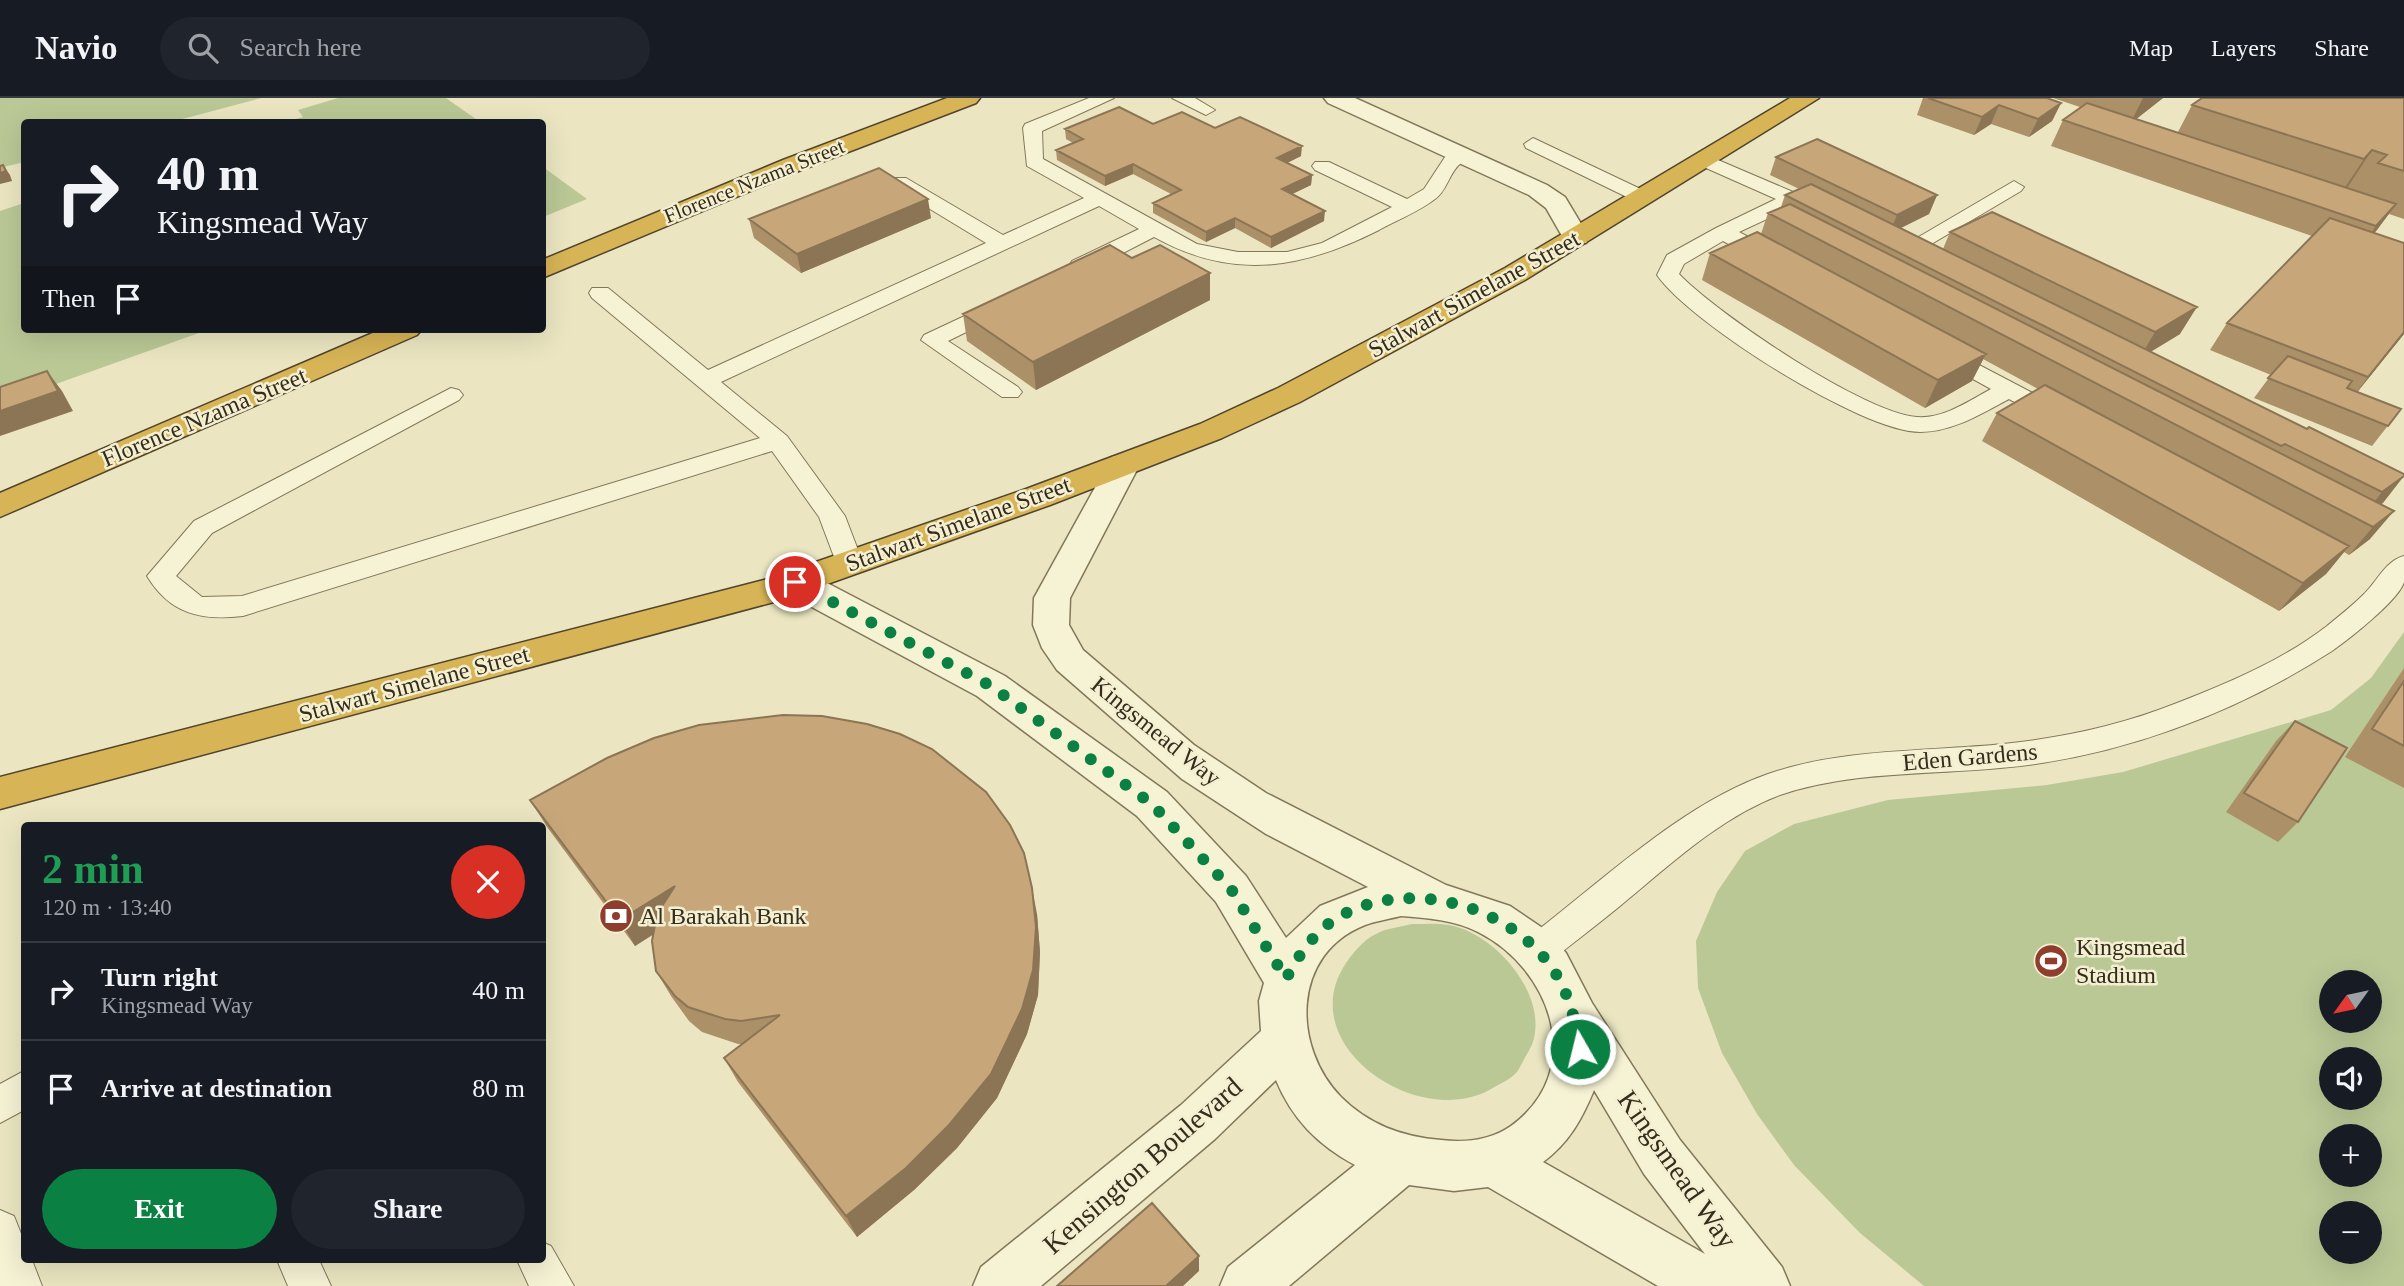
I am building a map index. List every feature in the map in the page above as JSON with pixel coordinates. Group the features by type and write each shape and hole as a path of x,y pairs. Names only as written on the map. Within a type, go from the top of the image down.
{"highway":[{"name":"Florence Nzama Street","path":"546,268 792,165 968,98"},
{"name":"Stalwart Simelane Street","path":"0,793 795,582 1211,431 1289,395 1413,331 1807,98"},
{"name":"Florence Nzama Street","path":"0,506 398,333"}],"street":[{"path":"1336,98 1538,190 1556,203 1576,237"},
{"name":"Kingsmead Way","path":"1124,464 1052,598 1051,625 1060,648 1101,688 1205,773 1255,807 1348,858 1438,900"},
{"path":"795,582 991,686 1152,804 1231,889 1286,979"},
{"path":"1401,898 1438,900 1474,909 1508,927 1537,951 1560,981 1574,1014 1580,1049 1574,1085 1557,1118 1530,1144 1492,1161 1446,1168 1399,1161 1358,1142 1322,1115 1297,1079 1283,1041 1282,1003 1286,979 1312,938 1337,918 1366,905 1401,898"},
{"name":"Kingsmead Way","path":"1574,1014 1662,1157 1763,1286"},
{"name":"Kensington Boulevard","path":"1000,1286 1198,1122 1283,1041"},
{"path":"1247,1286 1399,1161"},
{"name":"Kingsmead Way","path":"1492,1161 1709,1286"}],"lane":[{"path":"1105,98 1032,128 1034,162 1191,248 1238,258 1287,258 1329,247 1431,193 1452,161 1463,155"},
{"path":"1181,98 1206,110"},
{"path":"1533,145 1642,197"},
{"path":"1704,160 1830,217"},
{"path":"1322,166 1408,207"},
{"path":"899,182 1001,243"},
{"path":"1904,252 2014,187"},
{"path":"706,380 1100,198"},
{"path":"1793,199 1723,232 1675,260 1668,275 1677,289 1751,342 1863,408 1894,422 1940,424 2009,389"},
{"path":"1056,278 1154,229"},
{"path":"1723,232 1799,273"},
{"path":"1879,240 1929,265"},
{"path":"600,293 778,441 832,516 849,563"},
{"path":"1010,392 932,340 1019,297"},
{"path":"1926,344 2080,428"},
{"path":"451,395 203,527 161,576 176,597 206,611 243,606 778,441"},
{"name":"Eden Gardens","path":"1537,951 1693,827 1751,794 1812,774 1861,765 2035,752 2131,732 2238,691 2345,630 2394,580 2404,565"},
{"path":"0,1105 21,1091"},
{"path":"0,1230 21,1286"},
{"path":"298,1263 310,1286"},
{"path":"539,1263 553,1286"}],"green space":[{"path":"0,98 262,98 182,119 21,119 21,163 0,168"},
{"path":"338,98 446,98 476,119 296,119 303,117 298,110"},
{"path":"546,169 587,199 546,216"},
{"path":"21,204 21,333 199,333 0,404 0,211"},
{"name":"Kingsmead Stadium","path":"2404,632 2404,1286 1924,1286 1860,1233 1794,1165 1757,1114 1722,1053 1698,988 1696,941 1717,892 1745,851 1794,824 1888,800 2047,785 2123,772 2331,710 2371,678"},
{"path":"1412,924 1449,925 1483,939 1499,952 1524,984 1532,1002 1535,1020 1533,1042 1515,1074 1491,1089 1462,1099 1430,1099 1399,1089 1371,1072 1349,1050 1335,1023 1333,994 1352,955 1376,934"}],"building":[{"path":"1928,98 2047,98 2061,103 2038,119 1999,105 1982,117"},
{"path":"2202,98 2404,98 2404,171 2378,163 2387,155 2372,150 2364,159 2192,105"},
{"path":"2087,103 2396,204 2376,226 2063,120"},
{"path":"1119,107 1153,124 1182,112 1215,128 1240,117 1302,146 1277,158 1312,175 1282,189 1325,211 1271,237 1235,218 1206,232 1153,203 1181,190 1133,164 1105,176 1056,150 1083,139 1065,129"},
{"path":"1817,139 1937,195 1897,215 1776,157"},
{"path":"3,165 6,171 0,173 0,166"},
{"path":"879,168 928,199 797,254 749,219"},
{"path":"1811,184 2404,476 2382,492 2285,444 2281,446 1785,195"},
{"path":"1790,204 2394,511 2373,527 1768,213"},
{"path":"1992,212 2197,307 2155,332 1950,232"},
{"path":"2330,218 2404,243 2404,332 2368,377 2227,323"},
{"path":"1757,232 1986,354 1938,380 1710,253"},
{"path":"1110,245 1132,258 1160,245 1210,273 1033,362 963,314"},
{"path":"2288,356 2352,381 2347,388 2401,409 2388,426 2268,378"},
{"path":"47,371 58,391 0,411 0,387"},
{"path":"2045,385 2349,546 2303,583 1997,413"},
{"path":"2404,681 2404,746 2372,729"},
{"path":"783,715 822,716 867,724 900,734 932,749 986,792 1010,825 1024,853 1032,888 1036,927 1033,970 1022,1009 991,1074 949,1125 906,1168 846,1216 724,1058 780,1015 741,1021 725,1019 688,1007 675,996 656,971 652,941 657,914 675,886 620,920 530,800 607,758 654,738 699,725"},
{"path":"2295,721 2347,748 2298,822 2244,793"},
{"path":"1152,1203 1199,1256 1166,1286 1057,1286"}],"place":[{"name":"Al Barakah Bank","path":"616,916"},
{"name":"Kingsmead Stadium","path":"2051,961"}],"route":[{"path":"795,582 949,661 991,686 1152,804 1231,889 1286,979 1312,938 1337,918 1366,905 1401,898 1438,900 1474,909 1508,927 1537,951 1560,981 1574,1014 1580,1049"}]}
